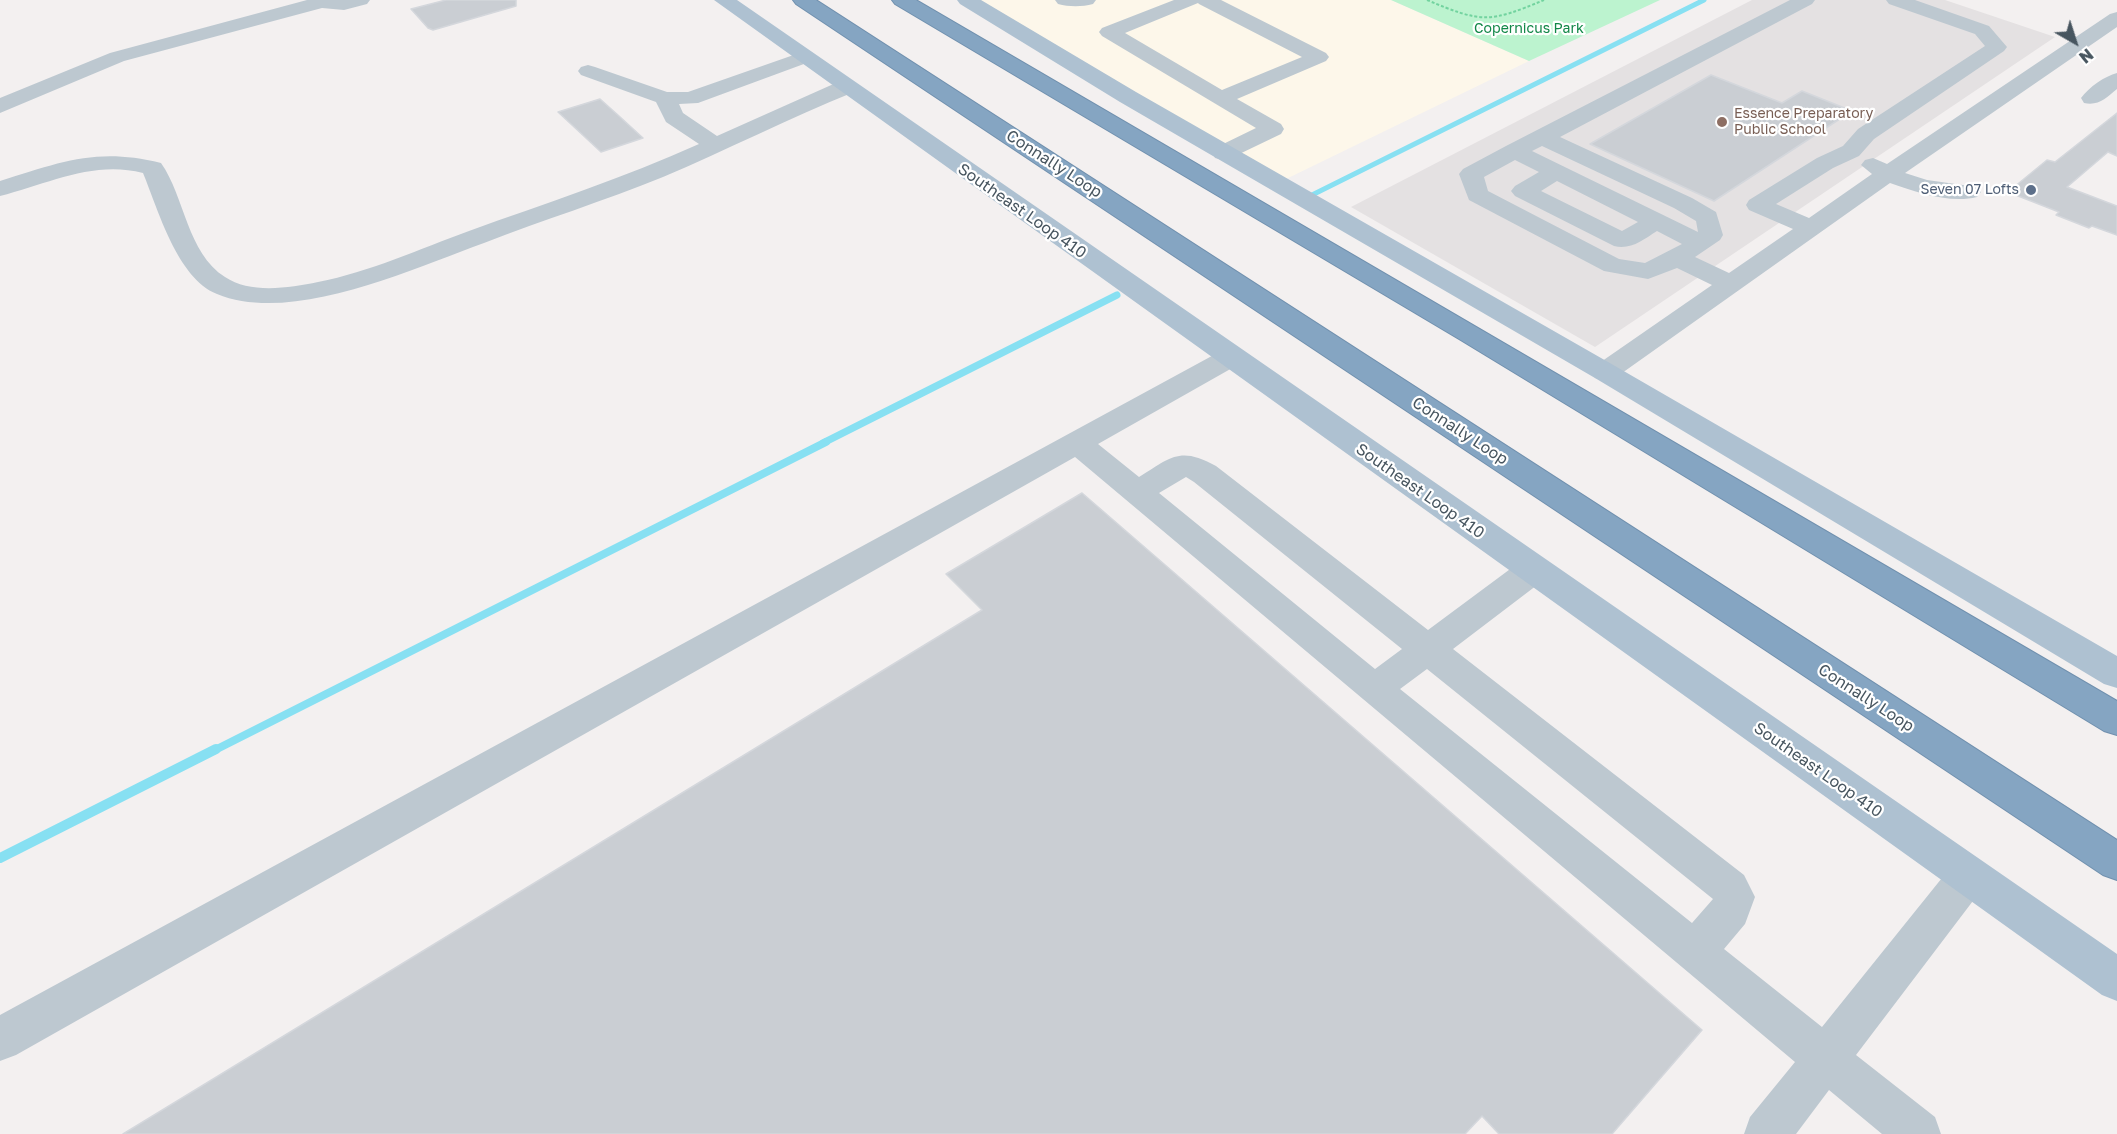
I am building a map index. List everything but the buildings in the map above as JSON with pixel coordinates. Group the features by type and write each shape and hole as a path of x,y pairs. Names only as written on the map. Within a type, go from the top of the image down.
{"highway":[{"name":"Connally Loop","path":"803,0 2117,862"},
{"path":"903,0 1438,314 2117,720"}],"main road":[{"name":"Southeast Loop 410","path":"724,0 2117,980"},
{"path":"967,0 1222,153 1605,372 2117,674"}],"street":[{"path":"2,100 117,57 322,2 344,4 360,0"},
{"path":"1065,0 1086,0"},
{"path":"1191,0 1109,32 1273,129 1222,153"},
{"path":"1206,0 1319,57 1221,98"},
{"path":"1542,137 1683,203 1707,217 1711,235 1677,258 1648,271 1612,266 1477,195 1471,174 1514,151 1805,0"},
{"path":"1811,228 1758,205 1825,163 1851,151 1866,134 1997,47 1982,30 1896,0"},
{"path":"1605,372 1888,174 2117,18"},
{"path":"588,71 665,98 690,98 805,57"},
{"path":"2092,98 2117,79"},
{"path":"0,189 77,165 96,162 121,160 153,168 190,253 211,280 225,289 258,296 296,293 334,286 394,267 674,164 846,87"},
{"path":"665,98 674,117 716,146"},
{"path":"1514,151 1700,243"},
{"path":"1851,151 1904,182 1946,192 1969,192"},
{"path":"1557,172 1523,191 1623,241 1656,221"},
{"path":"1677,258 1731,284"},
{"path":"0,1040 1231,357"},
{"path":"1077,442 1374,689 1918,1134"},
{"path":"1137,492 1180,466 1189,465 1196,468 1731,888 1734,897 1730,910 1694,952"},
{"path":"1374,689 1533,570"},
{"path":"1767,1134 1968,876"}],"path":[{"path":"1427,0 1468,17 1486,20 1503,17 1544,0"}],"shaded area":[{"path":"971,0 1391,0 1529,61 1284,180"},
{"name":"Essence Preparatory Public School","path":"1752,0 1945,0 2055,37 1595,347 1351,207"}],"green space":[{"name":"Copernicus Park","path":"1391,0 1660,0 1529,61"}],"waterway":[{"path":"1310,196 1704,0"},
{"path":"823,443 1117,295"},
{"path":"213,751 826,442"},
{"path":"0,858 216,749"}],"place":[{"name":"Essence Preparatory Public School","path":"1722,122"},
{"name":"Seven 07 Lofts","path":"2031,190"}]}
